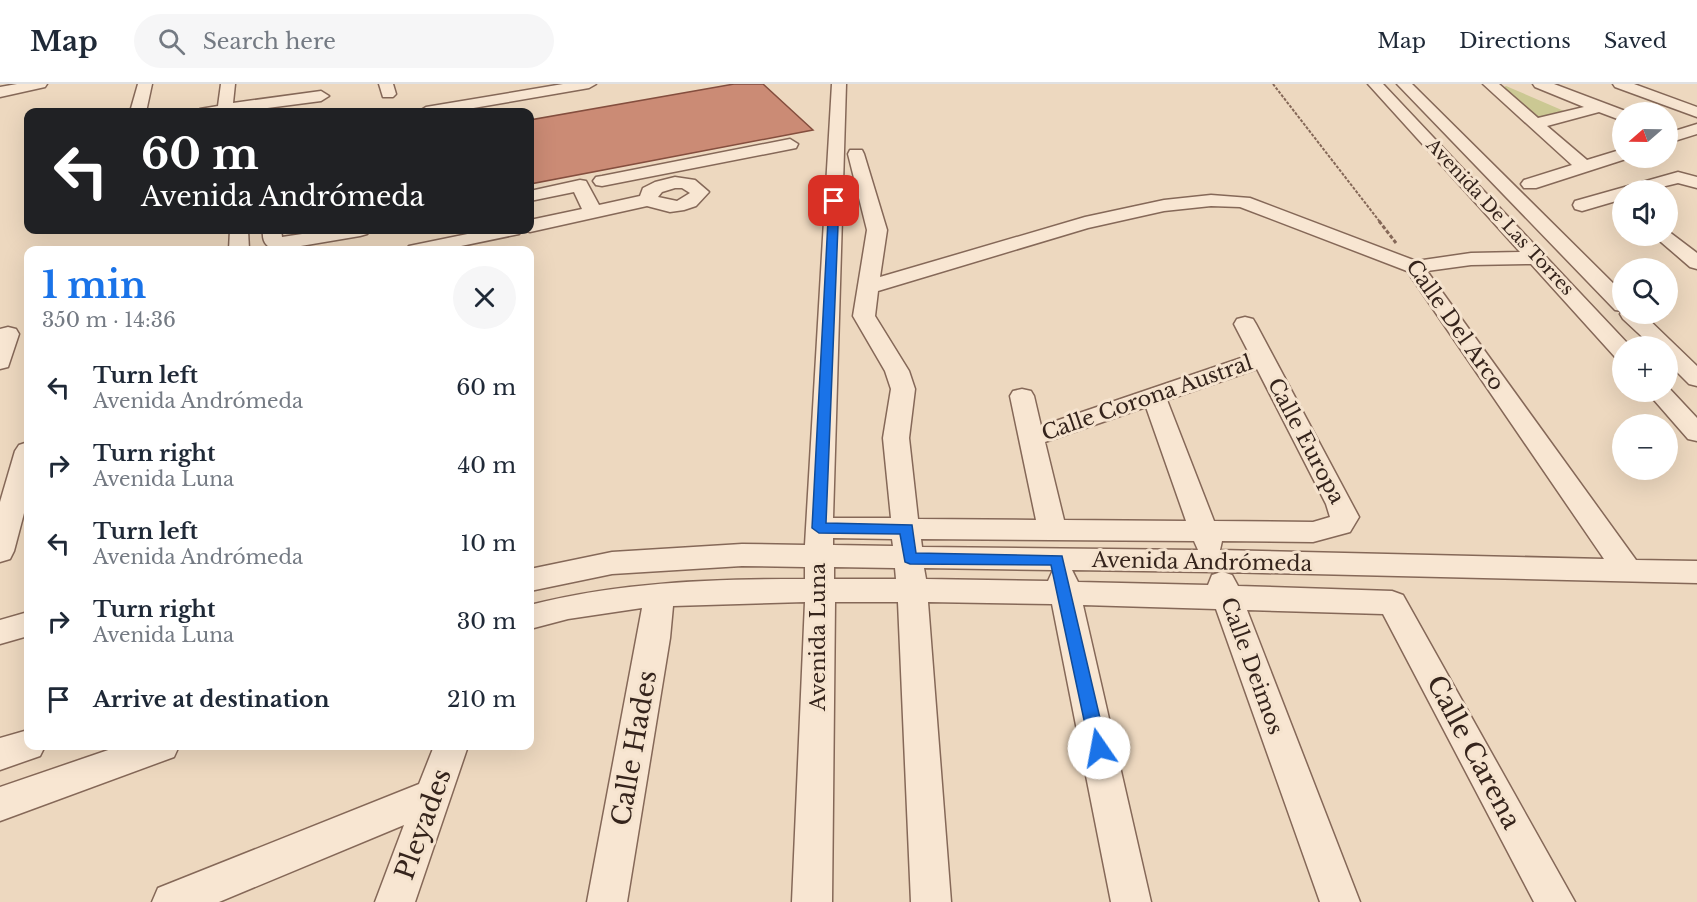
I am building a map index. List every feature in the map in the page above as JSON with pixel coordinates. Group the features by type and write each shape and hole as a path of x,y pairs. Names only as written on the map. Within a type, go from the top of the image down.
{"street":[{"path":"0,85 5,84"},
{"path":"0,92 40,84"},
{"path":"139,108 145,84"},
{"path":"225,108 228,84"},
{"path":"449,108 589,84"},
{"name":"Avenida Luna","path":"812,902 820,639 819,542 839,84"},
{"name":"Avenida De Las Torres","path":"1375,84 1612,340"},
{"name":"Avenida De Las Torres","path":"1404,84 1612,294"},
{"path":"1490,84 1583,166"},
{"path":"1540,84 1612,112"},
{"path":"1620,84 1697,112"},
{"path":"235,108 311,93"},
{"path":"1534,124 1601,107"},
{"path":"1678,134 1697,129"},
{"path":"534,195 790,144"},
{"path":"856,154 877,230 864,316 897,371 903,390 896,438 910,559 931,902"},
{"path":"1530,184 1612,157"},
{"path":"1669,180 1678,177 1697,183"},
{"path":"602,181 615,207"},
{"path":"580,185 593,212"},
{"path":"1582,205 1612,198"},
{"path":"869,286 1077,225 1185,201 1217,199 1243,202 1414,267 1471,259 1538,258"},
{"path":"534,225 649,200"},
{"path":"272,234 272,240 277,244 336,234"},
{"path":"442,246 495,234"},
{"path":"1676,246 1697,263"},
{"name":"Calle Del Arco","path":"1414,267 1629,572"},
{"name":"Calle Europa","path":"1245,324 1340,504 1345,517 1340,525"},
{"path":"1641,324 1654,336"},
{"path":"0,362 12,333"},
{"name":"Calle Corona Austral","path":"1031,438 1262,358"},
{"path":"1678,360 1697,379"},
{"path":"1022,396 1131,902"},
{"name":"Calle Deimos","path":"1154,396 1205,529 1227,598 1340,902"},
{"path":"1668,402 1697,433"},
{"path":"0,551 24,465"},
{"name":"Avenida Andrómeda","path":"534,615 552,610 659,594 818,590 910,559 1205,529 1313,532 1340,525"},
{"name":"Avenida Andrómeda","path":"534,579 612,563 741,555 819,542 910,559 1066,595 1392,603"},
{"name":"Avenida Andrómeda","path":"1054,544 1214,561 1697,572"},
{"name":"Calle Hades","path":"607,902 654,638 659,594"},
{"name":"Calle Carena","path":"1392,603 1555,902"},
{"path":"0,632 24,625"},
{"path":"0,754 24,745"},
{"path":"0,804 151,750"},
{"name":"Pleyades","path":"395,902 449,750"},
{"path":"172,902 432,796"}],"path":[{"name":"Calle Del Arco","path":"1274,84 1414,267"}],"shaded area":[{"path":"1506,86 1564,111 1539,119 1501,89"}],"building":[{"path":"734,84 763,84 813,130 534,183 534,119"}],"route":[{"path":"834,201 819,528 907,528 910,558 1057,560 1099,748"}]}
